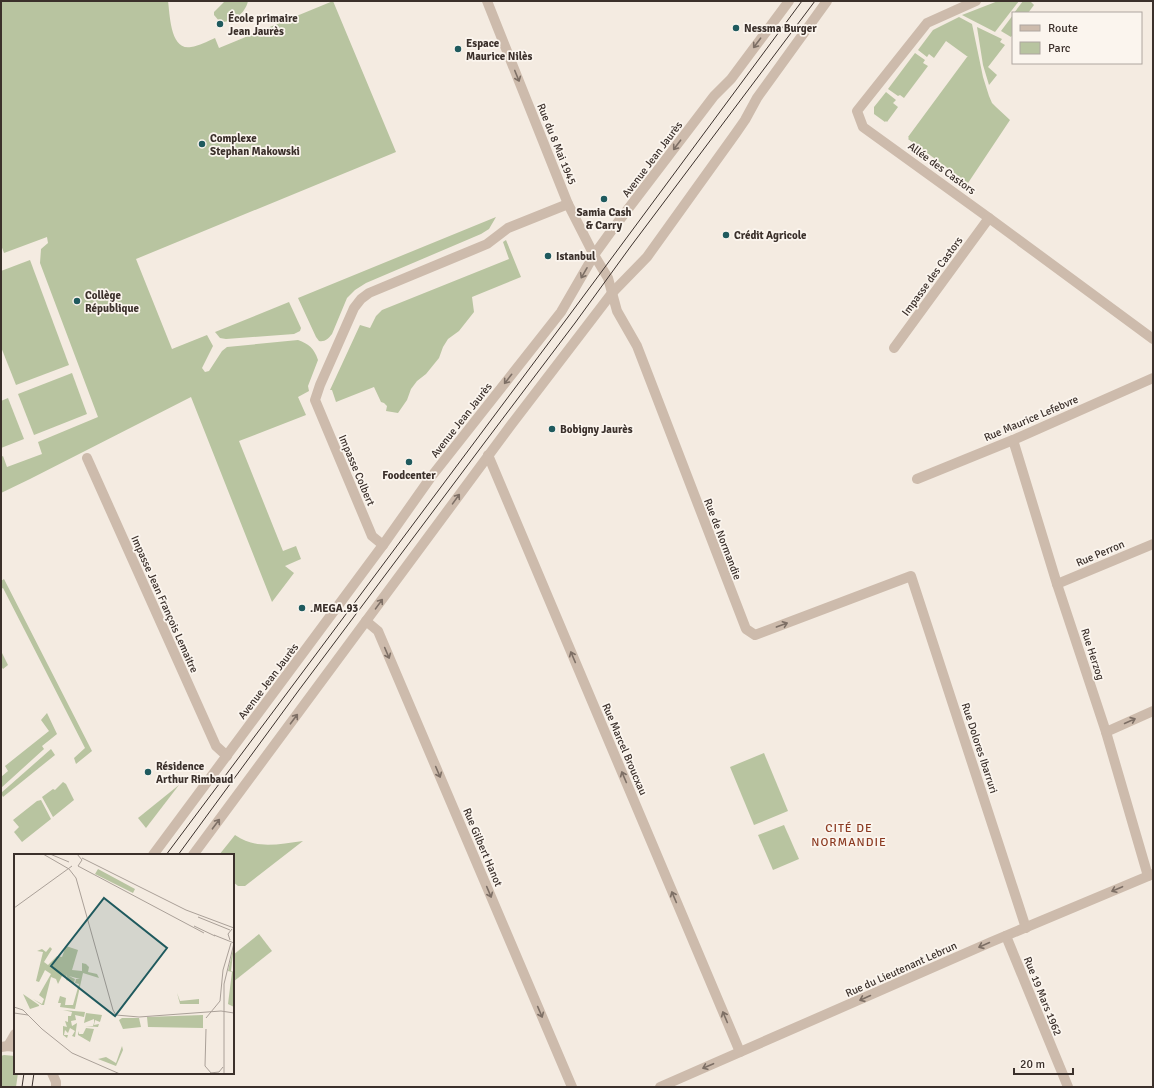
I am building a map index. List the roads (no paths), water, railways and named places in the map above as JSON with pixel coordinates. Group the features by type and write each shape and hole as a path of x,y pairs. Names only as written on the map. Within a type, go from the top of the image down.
{"street":[{"name":"Rue du 8 Mai 1945","path":"487,1 568,204 594,255 608,278 612,293"},
{"name":"Avenue Jean Jaurès","path":"154,854 383,545 431,477 561,312 594,255 612,230 714,96 731,78 789,1"},
{"path":"194,854 488,455 612,293 647,257 740,126 757,98 827,1"},
{"name":"Allée des Castors","path":"976,1 926,23 857,111 863,127 1153,339"},
{"name":"Impasse Colbert","path":"383,545 372,536 315,400 320,385 354,308 369,292 487,244 508,228 568,204"},
{"name":"Impasse des Castors","path":"894,348 989,218"},
{"name":"Rue de Normandie","path":"612,293 617,311 637,346 746,630 755,634 911,576"},
{"name":"Rue Maurice Lefebvre","path":"917,479 1013,440 1153,378"},
{"name":"Rue Herzog","path":"1013,440 1057,584 1106,732 1150,875"},
{"name":"Rue Marcel Broucxau","path":"488,455 740,1052"},
{"name":"Impasse Jean François Lemaitre","path":"87,458 216,746 227,756"},
{"name":"Rue Perron","path":"1057,584 1153,544"},
{"name":"Rue Dolores Ibarruri","path":"911,576 1026,928"},
{"name":"Rue Gilbert Hanot","path":"366,621 378,631 572,1087"},
{"path":"1106,732 1153,711"},
{"name":"Rue du Lieutenant Lebrun","path":"660,1087 1150,875"},
{"name":"Rue 19 Mars 1962","path":"1006,936 1068,1087"},
{"path":"8,1046 14,1036"},
{"path":"52,1074 56,1082 56,1087"}],"tram line":[{"path":"167,854 802,1"},
{"path":"179,854 299,690 815,1"},
{"path":"22,1087 24,1074"},
{"path":"32,1087 34,1074"}],"place":[{"name":"École primaire Jean Jaurès","path":"220,24"},
{"name":"Nessma Burger","path":"736,28"},
{"name":"Espace Maurice Nilès","path":"458,49"},
{"name":"Complexe Stephan Makowski","path":"202,144"},
{"name":"Samia Cash & Carry","path":"604,199"},
{"name":"Crédit Agricole","path":"726,235"},
{"name":"Istanbul","path":"548,256"},
{"name":"Collège République","path":"77,301"},
{"name":"Bobigny Jaurès","path":"552,429"},
{"name":"Foodcenter","path":"409,462"},
{"name":".MEGA.93","path":"302,608"},
{"name":"Résidence Arthur Rimbaud","path":"148,772"}],"district":[{"name":"CITÉ DE NORMANDIE","path":"849,835"}]}
